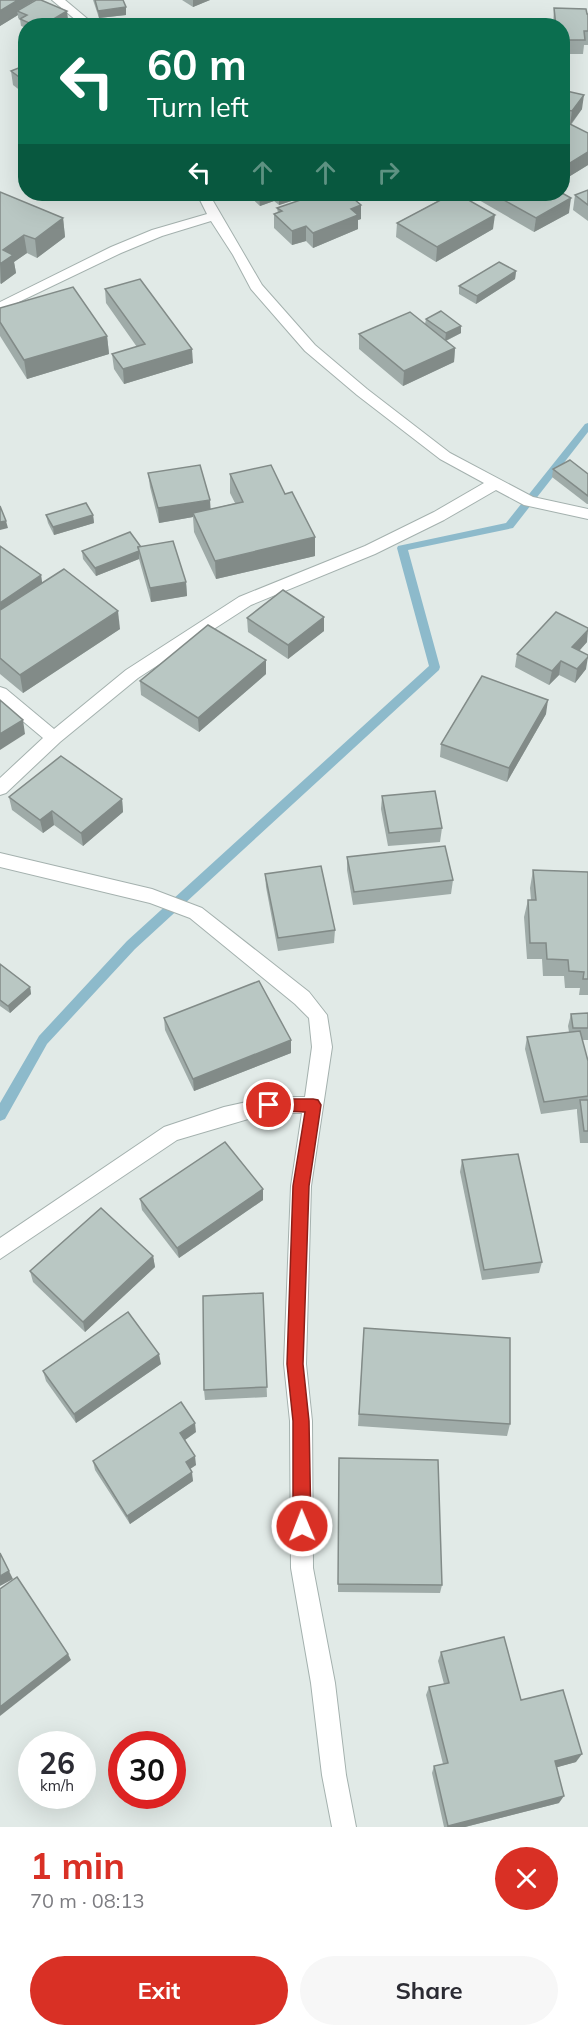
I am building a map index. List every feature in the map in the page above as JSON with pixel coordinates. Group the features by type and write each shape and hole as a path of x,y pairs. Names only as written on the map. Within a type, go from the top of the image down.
{"street":[{"path":"58,0 81,18"},
{"path":"206,201 213,216 240,255 256,286 310,348 362,392 445,456 529,501 588,514"},
{"path":"0,307 116,250 157,233 213,216"},
{"path":"0,788 54,738 132,674 245,601 370,550 439,516 496,483"},
{"path":"0,693 54,738"},
{"path":"0,860 152,896 196,913 302,998 318,1015 322,1047 301,1186 295,1364 301,1421 302,1568 323,1683 334,1774 344,1827"},
{"path":"0,1250 171,1133 269,1105 313,1105"}],"building":[{"path":"0,0 18,0 0,11"},
{"path":"36,0 41,0 67,11 55,18 22,18 27,15 17,11"},
{"path":"95,0 123,0 126,7 98,11"},
{"path":"554,8 586,9 588,31 584,31 585,40 570,40 570,18 555,18"},
{"path":"18,68 18,76 11,71"},
{"path":"570,92 584,95 570,111"},
{"path":"570,124 588,133 588,152 570,163"},
{"path":"588,190 588,205 575,195"},
{"path":"0,192 63,218 35,239 24,235 3,250 13,255 0,264"},
{"path":"297,201 356,201 361,205 351,209 358,215 313,233 306,226 292,231 274,214 282,211 277,208"},
{"path":"439,201 470,201 495,215 437,247 397,223"},
{"path":"506,201 566,201 536,218"},
{"path":"499,262 516,271 477,296 459,286"},
{"path":"140,279 192,349 123,369 112,354 145,344 105,289"},
{"path":"73,287 107,336 24,360 0,322 0,308"},
{"path":"441,311 461,326 446,333 426,319"},
{"path":"410,312 455,348 404,371 359,334"},
{"path":"570,460 588,474 588,496 553,469"},
{"path":"200,465 210,500 158,508 148,473"},
{"path":"271,465 285,494 292,492 315,537 215,561 193,513 243,502 230,474"},
{"path":"86,503 93,515 53,527 46,515"},
{"path":"0,506 6,521 0,522"},
{"path":"130,532 141,547 138,547 139,551 95,568 82,551"},
{"path":"173,541 186,582 150,588 138,547"},
{"path":"0,546 41,575 0,603"},
{"path":"64,569 118,611 20,675 0,658 0,610"},
{"path":"283,590 324,617 288,645 247,618"},
{"path":"556,612 588,628 572,647 588,655 577,669 561,661 552,671 517,654"},
{"path":"208,625 266,660 198,718 140,681"},
{"path":"482,676 548,700 509,768 441,744"},
{"path":"0,700 23,720 0,734"},
{"path":"61,756 122,799 81,833 52,811 40,820 9,797"},
{"path":"435,791 442,828 389,833 382,796"},
{"path":"445,846 453,880 354,892 347,857"},
{"path":"321,866 335,930 278,938 265,874"},
{"path":"533,870 588,872 588,979 583,979 584,972 569,971 568,960 547,959 546,943 530,943 528,900 536,900"},
{"path":"0,964 30,987 8,1006 0,1000"},
{"path":"259,981 291,1040 193,1079 164,1018"},
{"path":"588,1013 588,1028 573,1028 571,1014"},
{"path":"580,1031 588,1061 588,1096 544,1102 527,1037"},
{"path":"580,1100 588,1100 588,1131 584,1131"},
{"path":"225,1142 263,1189 177,1248 140,1199"},
{"path":"518,1154 542,1262 484,1270 462,1160"},
{"path":"101,1208 153,1256 83,1322 30,1271"},
{"path":"263,1293 267,1387 204,1390 203,1296"},
{"path":"128,1312 159,1354 74,1414 43,1371"},
{"path":"364,1328 510,1338 510,1424 359,1414"},
{"path":"181,1402 195,1423 180,1433 195,1456 186,1462 192,1472 127,1516 93,1461"},
{"path":"339,1458 438,1460 442,1585 338,1584"},
{"path":"0,1553 9,1571 0,1576"},
{"path":"17,1577 68,1654 0,1707 0,1589"},
{"path":"504,1637 521,1700 563,1690 582,1754 555,1761 564,1796 448,1826 434,1766 448,1763 429,1687 449,1683 441,1652"}],"waterway":[{"path":"0,1115 43,1040 131,945 435,667 402,548 509,526 588,426"}],"route":[{"path":"269,1105 313,1105 301,1186 295,1364 301,1421 302,1526"}]}
